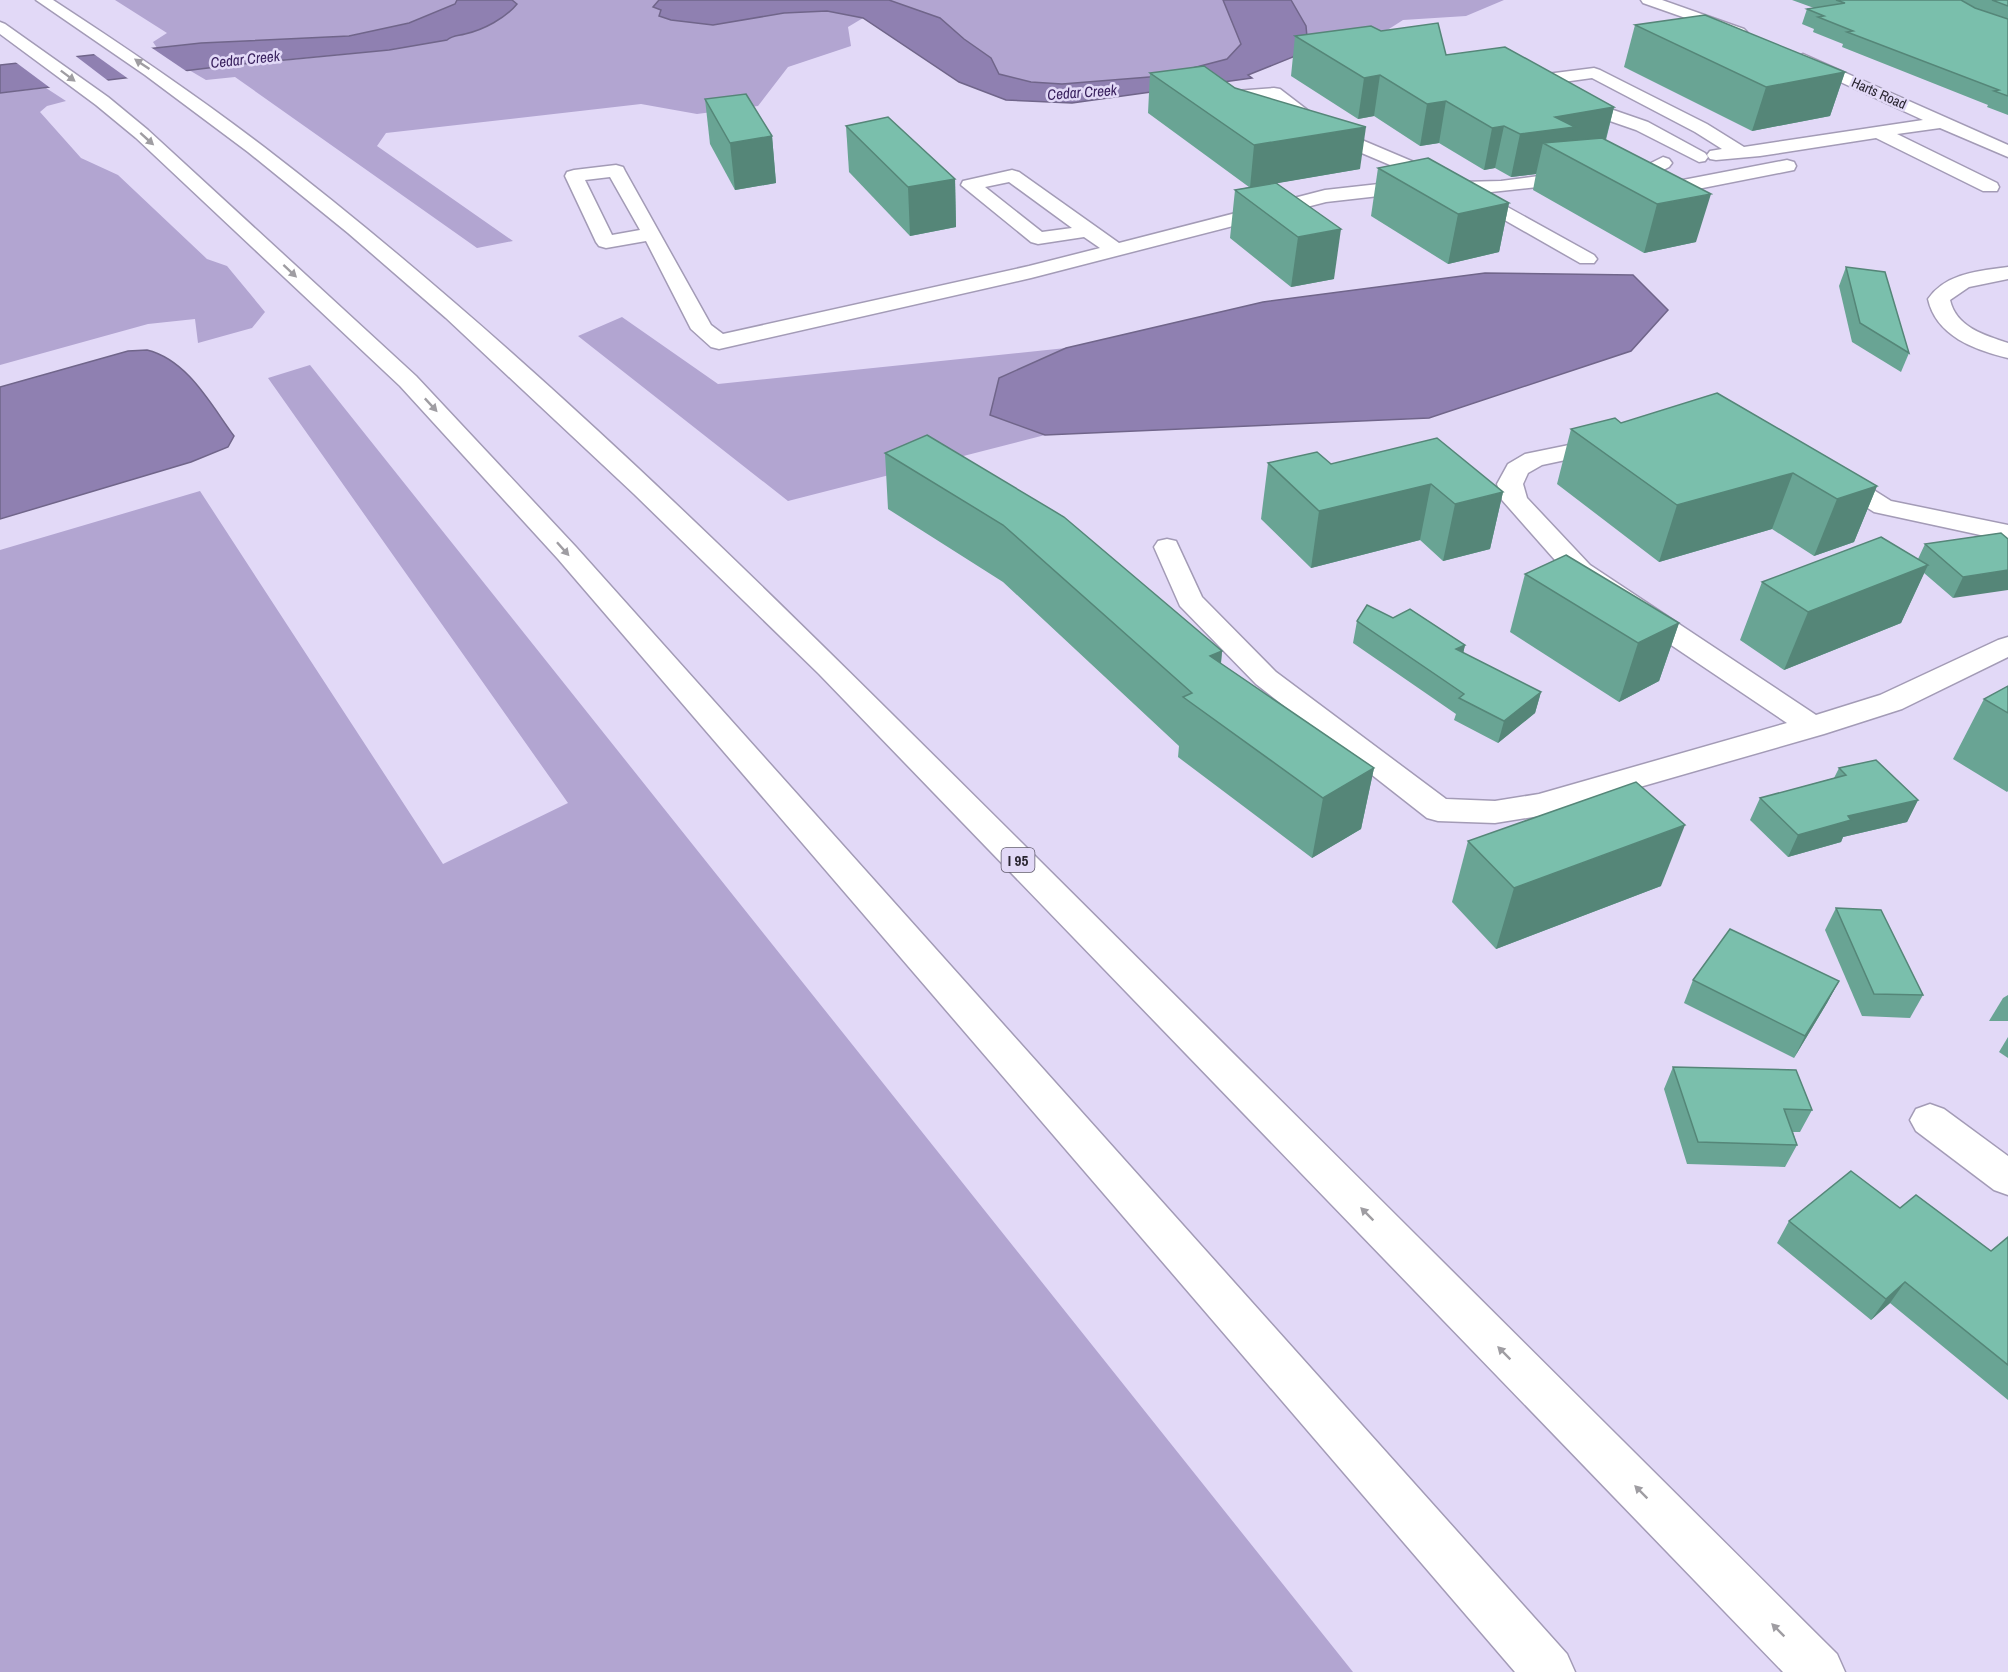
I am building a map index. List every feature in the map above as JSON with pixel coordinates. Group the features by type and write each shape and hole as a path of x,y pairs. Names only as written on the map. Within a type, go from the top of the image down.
{"main road":[{"name":"I 95","path":"43,0 178,89 292,177 379,249 671,513 845,685 1819,1672"},
{"path":"1648,0 1754,38"},
{"path":"0,27 102,101 142,134 408,381 567,552 1549,1672"},
{"name":"Harts Road","path":"1785,51 2008,152"},
{"path":"1699,158 1642,126 1590,108 1539,80 1594,73 1701,128 1739,152"},
{"path":"1300,124 1305,120 1304,116 1274,93 1235,96 1260,116 1273,121 1300,124 1344,139 1483,199 1514,219 1587,259"},
{"path":"652,234 702,329 719,342 1031,272 1325,196 1379,190 1501,187 1584,176 1624,176 1646,173 1663,163 1760,151 1942,122"},
{"path":"1878,132 1990,187"},
{"path":"1662,190 1788,167 1760,151"},
{"path":"1087,230 1038,238 970,185 1012,176 1114,249"},
{"path":"2008,273 1963,281 1947,288 1939,299 1940,312 1953,326 1978,340 2008,351"},
{"path":"1628,440 1534,459 1517,469 1510,484 1515,500 1580,572 1813,727"},
{"path":"1813,462 1883,507 2008,533"},
{"path":"1167,547 1190,600 1266,678 1438,810 1495,812 1539,805 1813,727 1891,702 2008,646"},
{"path":"1930,1120 2008,1178"}],"shaded area":[{"path":"115,0 457,0 455,4 409,23 349,36 201,43 157,48 153,42 167,33"},
{"path":"512,0 659,0 654,7 661,10 659,16 827,11 863,18 848,27 851,46 788,67 758,106 697,114 641,104 386,133 377,146 513,241 477,248 235,77 206,80 189,70 389,50 447,40 451,36 465,34 516,4"},
{"path":"889,0 1223,0 1242,44 1227,59 1162,76 1062,84 1031,82 999,74 991,58 940,18"},
{"path":"1291,0 1504,0 1466,16 1403,20 1378,36 1299,45 1306,26"},
{"path":"46,88 66,101 47,106 40,112 81,158 118,175 207,259 227,266 265,312 252,328 198,343 195,319 148,324 0,365 0,93"},
{"path":"622,317 718,384 1066,348 999,378 990,415 1045,435 788,501 578,336"},
{"path":"310,365 1353,1672 0,1672 0,550 200,491 443,864 568,803 268,378"}],"water":[{"name":"Cedar Creek","path":"457,0 512,0 517,4 500,19 479,30 453,36 447,40 389,50 233,65 0,93 0,65 201,43 349,36 409,23 455,4"},
{"name":"Cedar Creek","path":"659,0 889,0 940,18 991,58 999,74 1031,82 1062,84 1162,76 1227,59 1241,44 1223,0 1291,0 1306,26 1307,37 1293,57 1248,75 1252,78 1072,103 1006,100 959,82 863,18 827,11 784,13 713,25 671,20 659,16 661,10 653,7"},
{"path":"1485,273 1633,275 1668,310 1631,351 1429,418 1045,435 990,415 999,378 1066,348 1263,302"},
{"path":"147,350 175,363 197,385 234,436 228,447 191,462 0,519 0,387 128,351"}],"pier":[{"path":"149,46 189,73 130,80 91,52"},
{"path":"73,54 111,83 53,90 14,61"}],"building":[{"path":"1836,0 1961,0 1975,8 2008,19 2008,96 1994,91 1999,90 1847,32 1853,31 1818,17 1824,16 1807,9 1845,3"},
{"path":"1992,0 2008,0 2008,6"},
{"path":"1705,15 1845,72 1766,87 1635,25"},
{"path":"1438,23 1446,55 1505,47 1614,107 1555,117 1575,127 1520,134 1504,126 1492,128 1446,101 1427,104 1380,75 1364,78 1295,36 1371,26 1381,31"},
{"path":"1204,66 1235,88 1366,127 1254,145 1150,73"},
{"path":"746,94 772,136 730,143 705,99"},
{"path":"888,117 955,179 908,187 846,126"},
{"path":"1602,138 1711,194 1657,204 1543,143"},
{"path":"1428,158 1509,203 1458,214 1378,168"},
{"path":"1276,183 1341,229 1298,237 1235,190"},
{"path":"1846,267 1885,272 1909,353 1860,323"},
{"path":"1717,393 1877,486 1837,499 1793,473 1677,505 1571,429 1615,418 1621,423"},
{"path":"927,435 1064,517 1222,651 1210,656 1374,768 1323,798 1183,697 1192,693 1003,525 885,453"},
{"path":"1437,438 1503,492 1455,504 1431,484 1319,511 1268,463 1317,452 1331,464"},
{"path":"2001,533 2008,539 2008,570 1963,577 1925,544"},
{"path":"1881,537 1928,565 1808,612 1762,582"},
{"path":"1566,555 1679,623 1638,643 1525,574"},
{"path":"1367,605 1393,618 1410,609 1465,645 1456,649 1541,692 1504,721 1459,698 1464,694 1357,621"},
{"path":"2008,686 2008,713 1984,699"},
{"path":"1876,760 1918,800 1848,816 1851,820 1798,835 1760,798 1846,775 1839,768"},
{"path":"1636,782 1685,825 1514,888 1468,841"},
{"path":"1836,908 1881,910 1923,995 1874,994"},
{"path":"1730,929 1839,981 1805,1036 1693,980"},
{"path":"1673,1067 1796,1070 1812,1110 1784,1109 1797,1145 1698,1142"},
{"path":"1851,1171 1900,1208 1916,1195 1991,1251 2008,1237 2008,1365 1905,1282 1886,1299 1789,1221"}]}
